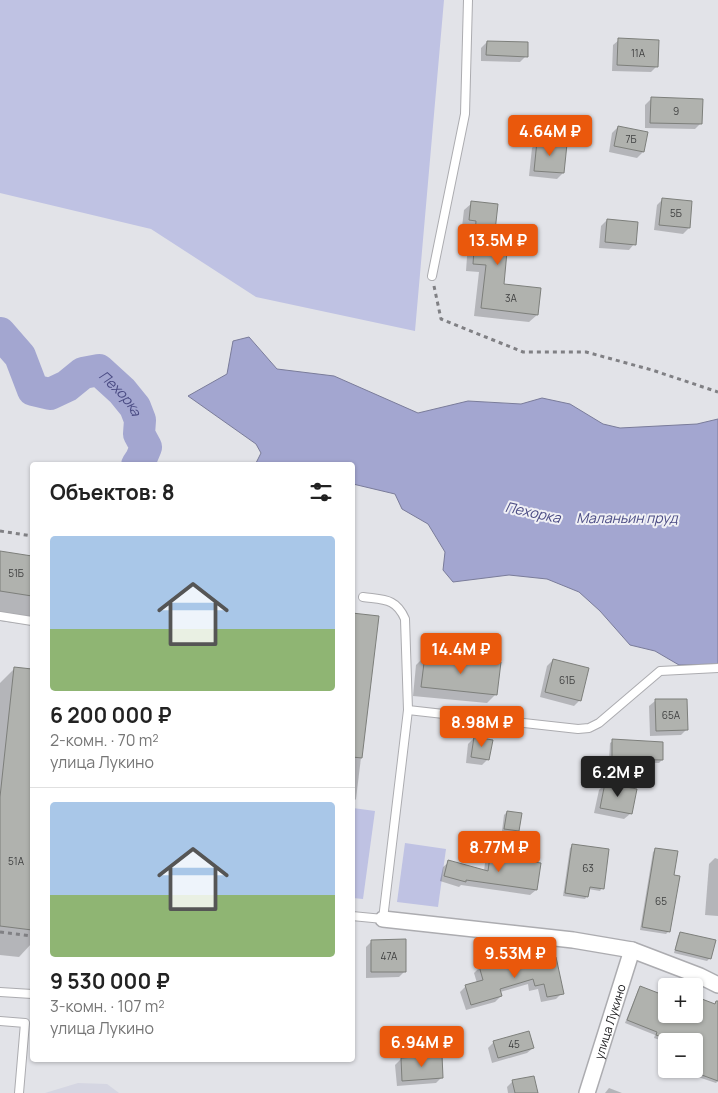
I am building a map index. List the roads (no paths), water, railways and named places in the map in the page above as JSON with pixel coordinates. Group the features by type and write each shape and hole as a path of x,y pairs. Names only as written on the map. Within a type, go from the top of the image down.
{"street":[{"path":"383,919 573,940 632,950 700,976 718,985"},
{"name":"улица Лукино","path":"588,1093 632,950"}],"lane":[{"path":"432,276 466,114 468,0"},
{"path":"355,916 383,919 408,710 405,619 400,609 390,601 363,597"},
{"path":"0,616 30,621"},
{"path":"408,710 578,729 589,728 599,723 660,670 718,668"},
{"path":"0,992 30,994"},
{"path":"0,1022 25,1023 19,1093"}],"water":[{"name":"Маланьин пруд","path":"249,337 277,369 334,376 418,413 468,401 521,404 542,398 570,404 603,424 620,428 697,424 718,419 718,664 679,665 655,651 630,645 600,611 579,592 547,579 509,575 453,582 443,570 445,552 428,524 402,509 395,494 355,484 355,462 256,462 261,453 256,444 188,396 227,374 233,341"}],"waterway":[{"name":"Пехорка","path":"0,333 20,356 33,390 50,394 67,386 83,373 99,370 122,391 135,407 140,420 139,434 146,447 139,462"}]}
